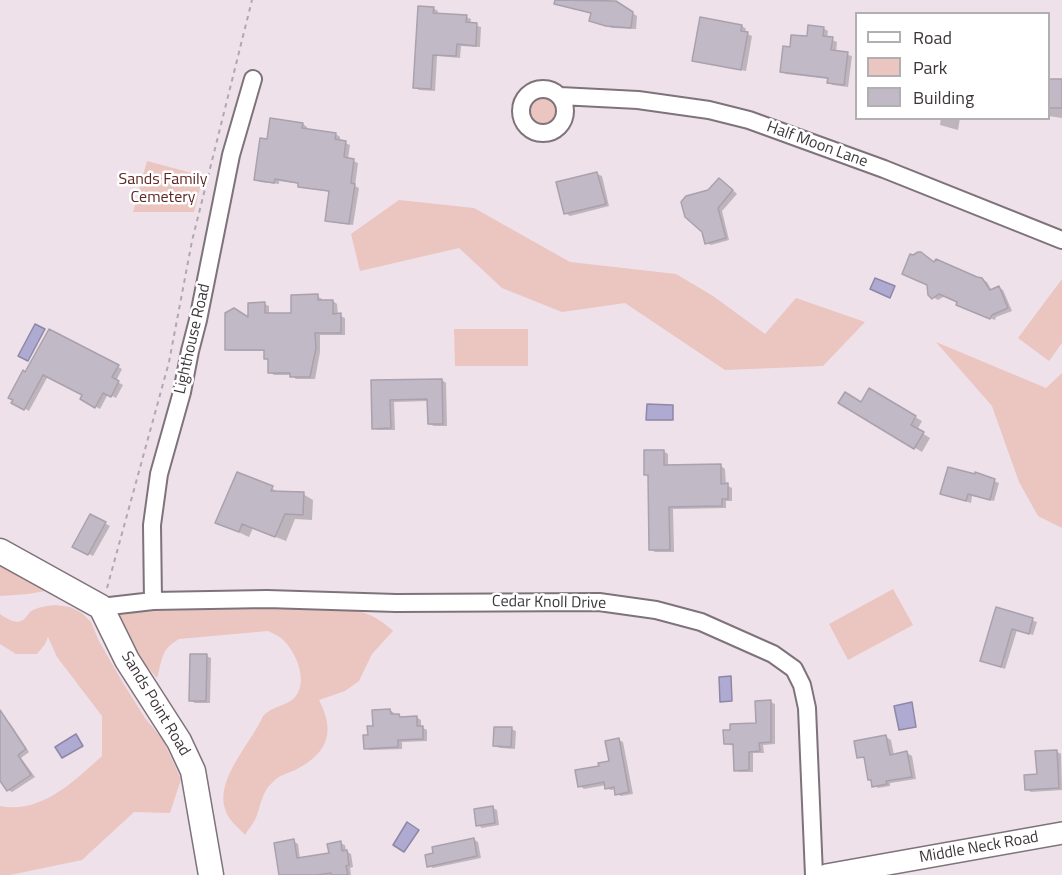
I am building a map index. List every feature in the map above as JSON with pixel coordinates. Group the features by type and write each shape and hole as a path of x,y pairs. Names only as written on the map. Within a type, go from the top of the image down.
{"main road":[{"path":"0,551 101,607"},
{"name":"Sands Point Road","path":"101,607 127,660 179,741 193,771 211,875"}],"street":[{"name":"Lighthouse Road","path":"153,601 152,525 159,474 182,392 231,155 253,79"},
{"name":"Half Moon Lane","path":"560,96 638,100 749,120 884,169 1062,240"},
{"name":"Cedar Knoll Drive","path":"153,601 267,599 396,603 599,602 656,610 700,622 773,654 794,669 802,685 807,708 814,875"},
{"path":"101,607 153,601"},
{"name":"Middle Neck Road","path":"826,875 1062,833"}],"path":[{"path":"101,607 169,362 192,241 252,0"}],"green space":[{"path":"544,94 556,99 561,111 556,123 544,128 532,123 527,111 532,99"},
{"name":"Sands Family Cemetery","path":"147,161 203,176 194,212 133,212"},
{"path":"399,200 474,208 570,262 676,274 713,296 765,334 796,298 865,322 823,366 725,370 625,303 562,312 502,288 459,248 360,271 351,234"},
{"path":"1062,279 1062,343 1049,361 1018,338"},
{"path":"454,329 528,329 528,366 455,366"},
{"path":"936,342 1046,388 1062,373 1062,528 1038,516 1019,482 992,406"},
{"path":"0,560 36,582 45,591 0,596"},
{"path":"893,589 913,625 848,660 829,624"},
{"path":"55,605 70,607 82,613 91,622 123,683 145,718 163,740 181,779 170,813 134,812 82,860 0,875 0,806 30,805 43,800 68,785 102,756 102,716 57,657 48,637 37,654 16,654 0,644 0,614 17,622 33,610"},
{"path":"320,607 367,614 393,631 372,654 359,681 345,691 319,700 327,721 328,731 322,748 308,762 278,778 270,785 255,820 245,835 226,813 223,797 225,785 236,761 263,716 270,710 292,700 298,694 301,677 292,651 281,638 268,631 179,639 165,651 157,678 145,664 112,612"}],"shaded area":[{"path":"875,278 895,286 890,298 870,289"},
{"path":"35,324 45,329 28,361 18,356"},
{"path":"647,404 673,405 673,420 646,420"},
{"path":"731,676 732,701 720,702 719,677"},
{"path":"912,702 916,727 899,730 894,706"},
{"path":"76,734 83,746 62,758 55,747"},
{"path":"407,822 419,830 404,852 393,845"}],"building":[{"path":"555,0 616,1 633,12 631,28 606,26 589,21 591,13 554,4"},
{"path":"418,6 434,7 433,13 467,15 466,22 477,23 476,46 457,44 456,56 433,55 431,89 413,88"},
{"path":"700,17 742,25 741,31 748,32 741,70 692,61"},
{"path":"808,25 824,27 823,36 833,37 831,50 848,52 844,85 827,83 828,78 780,72 783,46 790,47 791,35 807,36"},
{"path":"1050,79 1062,79 1062,108 1050,108"},
{"path":"270,118 303,123 302,128 336,133 335,139 346,141 344,157 354,159 351,183 355,184 349,224 325,221 329,191 298,187 298,183 275,179 274,183 254,180 260,138 267,139"},
{"path":"597,172 606,204 564,214 556,182"},
{"path":"719,178 733,190 718,208 726,238 705,244 702,232 685,217 681,202 686,196 708,190"},
{"path":"918,252 934,262 936,259 982,278 990,290 999,286 1008,308 992,315 990,319 956,305 957,302 939,294 932,299 928,295 927,285 902,274 910,254"},
{"path":"318,294 318,300 333,300 333,314 341,313 341,333 315,333 316,348 310,377 290,377 290,373 268,373 268,359 264,359 264,350 225,350 225,313 234,308 248,317 248,303 265,302 265,313 291,313 291,295"},
{"path":"49,329 119,365 112,377 119,381 111,397 103,393 95,408 80,399 82,395 43,375 24,410 11,403 13,400 8,398"},
{"path":"442,379 443,424 428,424 427,399 390,400 391,428 372,429 371,380"},
{"path":"869,388 916,416 911,425 924,432 914,449 838,403 845,392 861,402"},
{"path":"644,450 664,450 664,465 721,464 721,484 728,483 728,499 722,499 722,506 669,507 670,550 649,550 648,475 644,475"},
{"path":"948,467 975,474 975,472 995,479 990,500 968,494 966,501 940,494"},
{"path":"237,472 273,486 271,491 304,492 303,515 285,514 275,537 242,524 239,532 215,523"},
{"path":"90,514 106,522 88,555 72,547"},
{"path":"996,607 1033,618 1029,634 1012,629 1001,667 980,661"},
{"path":"190,654 207,654 206,701 189,701"},
{"path":"771,700 771,742 759,743 760,751 749,752 749,770 734,771 733,744 724,744 723,730 730,730 730,724 756,723 755,701"},
{"path":"390,709 391,714 399,714 400,717 417,716 417,726 423,726 423,739 398,740 398,747 364,749 363,735 368,735 367,726 373,726 372,710"},
{"path":"0,710 26,749 18,755 31,775 7,791 0,781"},
{"path":"494,727 512,727 511,747 493,746"},
{"path":"886,735 890,755 907,751 912,777 886,781 887,784 872,787 871,780 868,780 864,757 857,758 854,741"},
{"path":"619,738 629,792 615,795 614,787 605,789 604,782 578,787 575,770 599,766 598,763 609,761 605,741"},
{"path":"1057,750 1059,788 1025,790 1024,775 1037,774 1035,751"},
{"path":"493,806 495,823 476,826 474,809"},
{"path":"474,838 477,856 427,867 425,855 433,853 432,847"},
{"path":"294,839 297,858 329,853 327,844 341,841 342,851 347,850 348,875 331,875 331,873 279,875 274,843"}]}
